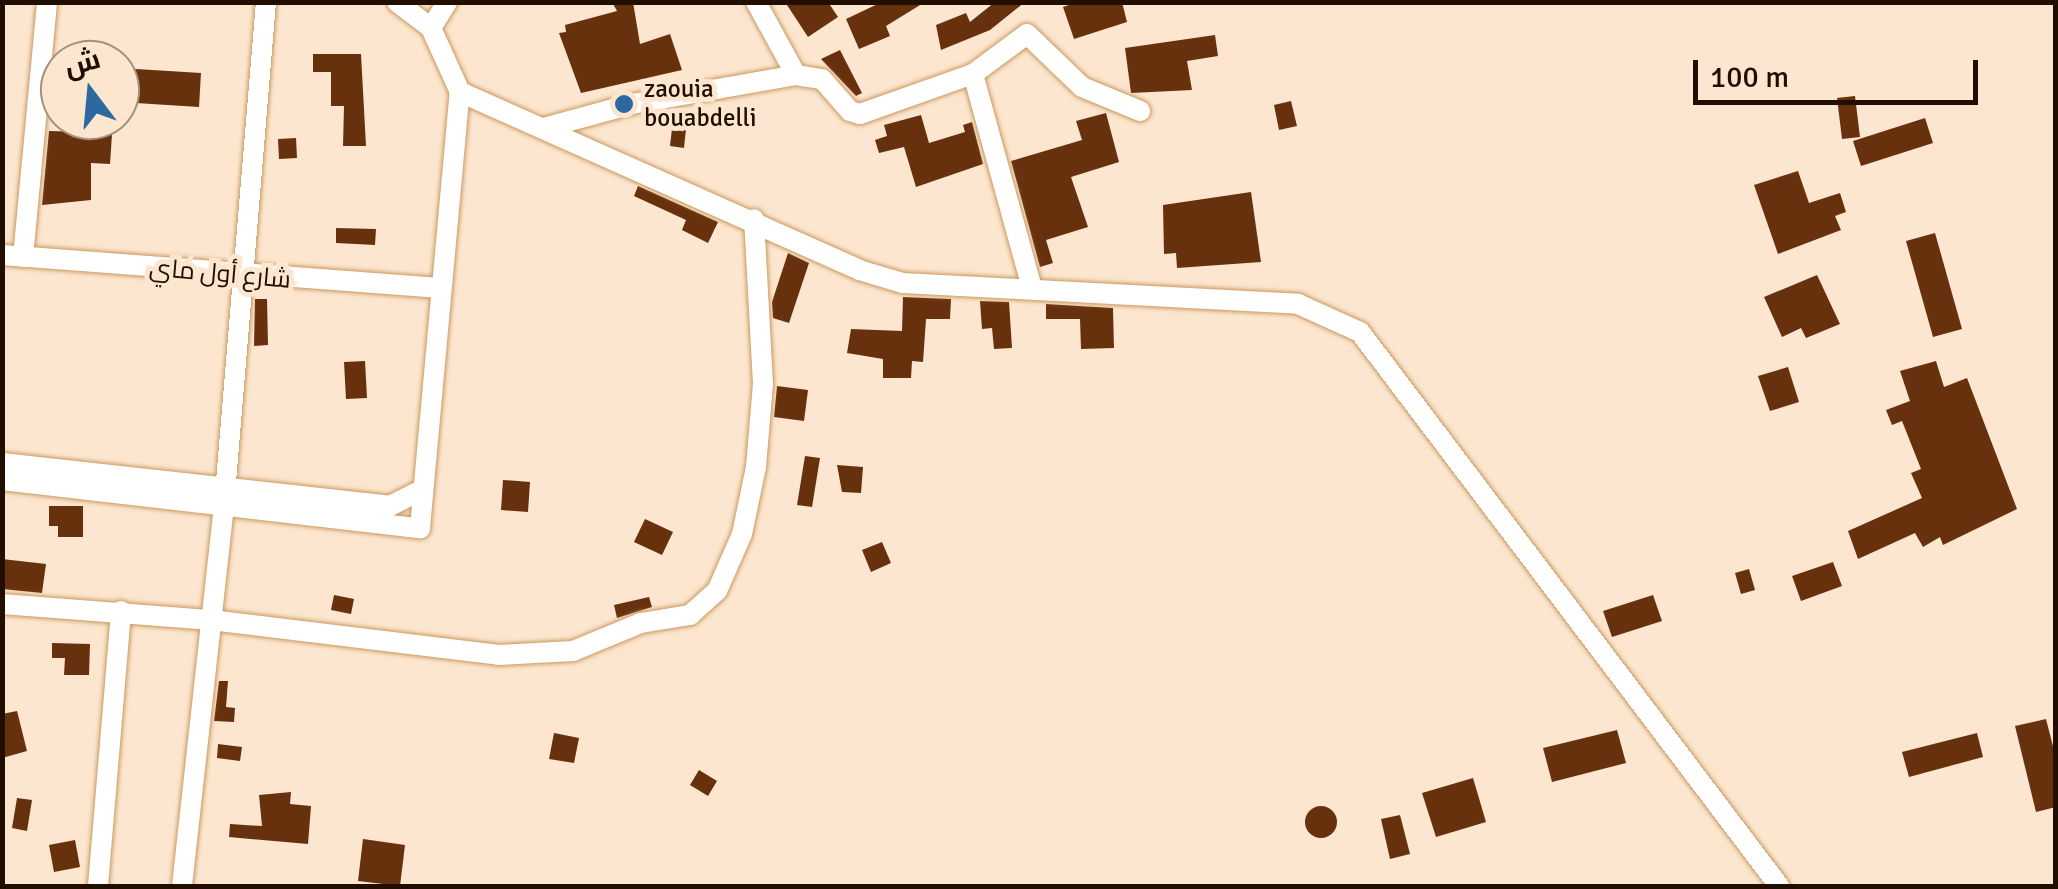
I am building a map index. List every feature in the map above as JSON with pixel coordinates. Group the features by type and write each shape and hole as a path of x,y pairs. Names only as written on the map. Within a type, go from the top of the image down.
{"street":[{"path":"13,256 47,2"},
{"path":"182,886 224,497 266,2"},
{"path":"2,463 420,528 438,288 460,92 432,28 397,2"},
{"path":"432,28 447,2"},
{"path":"756,2 796,75"},
{"path":"544,128 632,104 796,75 822,80 850,111 860,114 974,74 1027,34 1082,87 1140,111"},
{"path":"974,74 1032,288"},
{"path":"460,92 754,218 860,270 903,282 1298,304 1360,332 1778,886"},
{"path":"2,604 211,620 498,656 574,651 641,623 690,615 718,591 742,534 756,467 763,384 754,218"},
{"name":"شارع أول ماي","path":"13,256 242,278 438,288"},
{"path":"2,480 390,506 422,490"},
{"path":"98,886 121,611"}],"building":[{"path":"612,2 633,2 640,44 670,34 682,70 581,93 559,33 566,32 565,25 617,11"},
{"path":"785,2 828,2 838,17 808,37"},
{"path":"882,2 925,2 886,26 890,36 859,49 846,19"},
{"path":"995,2 1025,2 990,30 941,50 936,25 966,13 970,22"},
{"path":"1078,2 1122,2 1127,22 1074,39 1063,7"},
{"path":"1215,35 1218,56 1187,61 1192,90 1131,93 1125,48"},
{"path":"840,50 862,93 856,96 821,59"},
{"path":"313,54 361,54 366,146 343,146 344,106 331,106 331,72 313,72"},
{"path":"140,69 201,73 199,107 140,103"},
{"path":"1855,96 1860,137 1842,139 1837,98"},
{"path":"1291,101 1297,126 1279,130 1274,105"},
{"path":"688,110 684,148 670,146 674,111"},
{"path":"1106,113 1119,162 1071,177 1088,227 1046,240 1053,263 1040,267 1011,161 1082,140 1076,121"},
{"path":"921,115 929,143 965,132 963,125 972,122 983,164 916,187 904,147 879,153 875,140 887,136 884,125"},
{"path":"1925,118 1933,143 1861,166 1853,141"},
{"path":"296,138 297,158 279,159 278,139"},
{"path":"48,140 112,140 110,164 91,163 91,200 42,205"},
{"path":"1798,171 1809,203 1840,193 1846,212 1835,216 1841,230 1778,254 1754,185"},
{"path":"638,186 718,222 708,243 682,230 686,220 634,196"},
{"path":"1251,192 1261,262 1177,268 1176,253 1164,254 1163,205"},
{"path":"336,228 376,229 375,245 336,243"},
{"path":"1935,233 1962,329 1933,337 1906,241"},
{"path":"788,253 809,263 789,323 773,318 772,302"},
{"path":"1817,275 1840,324 1806,338 1801,328 1782,337 1764,297"},
{"path":"903,297 951,299 950,319 926,319 923,362 912,361 911,378 883,378 883,359 847,353 851,329 902,331"},
{"path":"255,299 267,299 268,345 254,346"},
{"path":"980,301 1009,302 1012,348 994,349 992,328 982,329"},
{"path":"1046,304 1113,308 1114,348 1081,349 1080,319 1046,319"},
{"path":"365,361 367,398 346,399 344,362"},
{"path":"1936,361 1944,387 1967,378 2017,509 1943,545 1940,537 1923,547 1915,533 1858,559 1848,531 1922,498 1911,473 1921,469 1902,421 1892,425 1886,410 1910,401 1900,371"},
{"path":"1788,367 1799,402 1770,411 1758,376"},
{"path":"777,386 808,390 804,421 774,417"},
{"path":"805,456 820,458 812,507 797,505"},
{"path":"837,465 863,467 861,493 842,492"},
{"path":"503,480 530,482 528,512 501,510"},
{"path":"49,506 83,506 83,537 58,537 58,526 49,526"},
{"path":"645,519 673,532 662,555 634,542"},
{"path":"882,542 891,563 871,572 862,550"},
{"path":"2,559 46,564 42,593 2,589"},
{"path":"1833,562 1842,586 1801,601 1792,576"},
{"path":"1749,569 1755,590 1741,594 1735,573"},
{"path":"334,595 354,599 351,614 331,610"},
{"path":"1653,595 1662,621 1612,637 1603,611"},
{"path":"649,597 652,607 617,618 614,605"},
{"path":"52,643 90,644 89,675 64,675 65,658 52,658"},
{"path":"219,681 228,681 226,707 235,708 234,722 214,721"},
{"path":"17,711 27,751 2,758 2,714"},
{"path":"2046,719 2056,758 2056,807 2036,812 2015,726"},
{"path":"1617,730 1626,763 1552,782 1543,748"},
{"path":"554,733 579,738 574,763 549,759"},
{"path":"1977,733 1983,757 1909,777 1902,752"},
{"path":"218,744 242,747 240,761 217,758"},
{"path":"699,770 717,781 708,796 690,785"},
{"path":"1473,778 1486,822 1436,837 1422,793"},
{"path":"291,792 290,804 311,806 308,844 229,837 230,824 262,826 259,795"},
{"path":"17,798 32,800 27,831 12,828"},
{"path":"1321,806 1333,810 1337,822 1333,834 1321,838 1309,834 1305,822 1309,810"},
{"path":"1400,815 1410,854 1390,859 1381,819"},
{"path":"363,839 405,845 400,886 358,881"},
{"path":"75,840 80,867 54,872 49,845"}],"place":[{"name":"zaouia bouabdelli","path":"624,104"}]}
